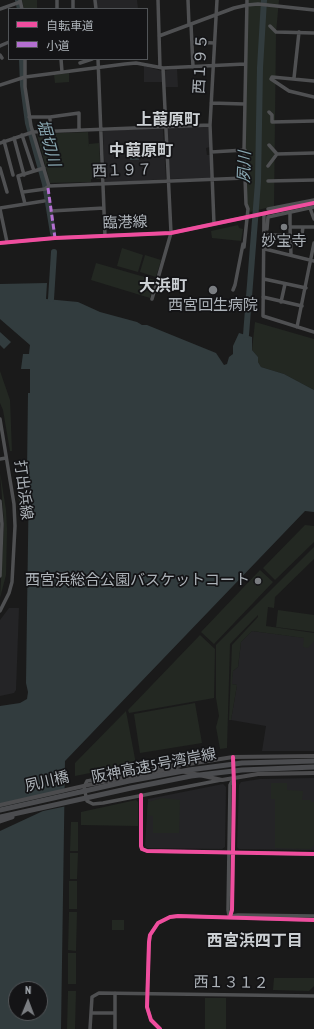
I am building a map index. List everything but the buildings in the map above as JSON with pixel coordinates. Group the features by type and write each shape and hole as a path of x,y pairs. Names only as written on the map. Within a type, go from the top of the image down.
{"highway":[{"name":"阪神高速5号湾岸線","path":"0,810 189,770 242,763 314,761"},
{"name":"阪神高速5号湾岸線","path":"0,817 131,788 210,774 268,768 314,767"},
{"path":"0,821 40,808"}],"main road":[{"path":"146,773 195,762 233,758 314,756"},
{"path":"146,773 172,768 222,780 258,774 314,773"},
{"name":"夙川橋","path":"0,805 146,773"}],"street":[{"path":"152,300 171,233 158,0"},
{"path":"188,0 193,67"},
{"name":"西１９５","path":"214,224 210,125 217,0"},
{"path":"0,10 20,1"},
{"path":"159,36 216,14 258,4 314,10"},
{"path":"233,290 236,285 248,217 245,178 244,104 247,6"},
{"path":"270,26 276,32 314,33"},
{"path":"294,78 299,32"},
{"path":"192,42 214,43"},
{"path":"25,60 25,77 31,132 47,188"},
{"path":"61,60 62,72"},
{"path":"98,60 105,236"},
{"path":"80,61 80,70"},
{"path":"0,85 25,77 125,64 135,61 162,67 245,64"},
{"path":"314,81 272,77 271,81 288,91 314,97"},
{"path":"211,103 244,104"},
{"path":"269,112 272,115 272,122 314,121"},
{"path":"29,117 50,117 79,113 79,130"},
{"path":"50,117 50,131"},
{"path":"14,175 2,142 31,132 210,125"},
{"path":"22,135 34,171"},
{"path":"14,138 24,175"},
{"path":"269,144 277,154"},
{"path":"211,152 245,150"},
{"path":"277,154 314,153"},
{"path":"268,166 277,154"},
{"path":"0,168 7,192"},
{"path":"24,204 18,176 42,169"},
{"name":"西１９７","path":"22,192 47,188 103,184 245,178"},
{"path":"268,181 314,180"},
{"path":"268,209 314,200"},
{"path":"8,242 0,209 44,201"},
{"path":"266,235 263,214 314,204"},
{"path":"51,211 104,208"},
{"path":"314,219 312,208 268,217 263,298 263,316 314,332"},
{"path":"290,212 291,255"},
{"name":"臨港線","path":"0,243 171,233 263,214"},
{"path":"290,227 314,227"},
{"path":"290,241 301,241 303,227"},
{"path":"266,235 290,235"},
{"path":"244,241 244,247"},
{"path":"298,327 312,260 314,243"},
{"path":"265,249 312,260"},
{"path":"264,279 306,288"},
{"path":"281,302 285,284"},
{"path":"263,298 302,306"},
{"name":"打出浜線","path":"0,419 15,515 14,571 9,593 0,611"},
{"path":"0,459 6,458"},
{"path":"0,501 0,576"},
{"path":"230,917 228,910 231,852 230,785 233,778 233,758"},
{"path":"195,762 183,762 87,781 84,787 87,801 93,804 103,803 222,780"},
{"path":"141,795 142,849 147,851 314,854"},
{"path":"230,917 238,914 314,916"},
{"path":"160,1029 148,1014 147,994 148,942 150,935 158,923 164,919 174,916 314,920"},
{"name":"西１３１２","path":"91,1013 93,995 99,993 314,996"},
{"path":"115,993 115,1029"},
{"path":"90,1029 91,1013 115,1013"}],"shaded area":[{"path":"22,0 37,0 37,8 24,8"},
{"path":"97,0 137,0 138,8 97,8"},
{"path":"248,0 279,0 276,33 274,206 250,212 247,204 245,141"},
{"path":"144,66 162,71 177,69 178,87 165,87 162,82 144,82"},
{"path":"69,73 69,82 55,83 54,75"},
{"path":"208,126 210,147 206,148 207,155 210,155 211,177 169,179 168,127"},
{"path":"163,128 166,179 105,183 103,131"},
{"path":"88,132 89,147 89,144 99,143 101,179 91,179 91,182 50,183 37,134"},
{"path":"130,148 139,148 139,160 130,160"},
{"path":"238,225 239,228 243,229 241,241 212,238 211,231"},
{"path":"122,248 143,255 138,272 117,266"},
{"path":"145,255 161,260 156,277 140,272"},
{"path":"96,263 155,280 150,298 91,280"},
{"path":"47,283 46,299 78,302 100,312 137,322 142,325 147,325 216,353 224,365 227,364 229,357 233,354 233,346 239,333 252,337 252,350 258,357 258,362 261,367 284,374 314,390 314,512 305,511 65,761 61,1029 0,1029 0,706 20,703 27,699 28,692 26,683 29,472 27,472 28,393 30,393 30,369 21,369 23,354 29,354 30,345 0,319 0,284"},
{"path":"255,322 314,339 314,390 284,374 261,367 258,362 258,357 252,350"},
{"path":"0,332 11,342 4,349 0,345"},
{"path":"0,371 10,400 12,451 10,451 3,410 0,403"},
{"path":"0,472 6,510 7,530 6,575 0,598 4,523"},
{"path":"15,476 22,476 20,518 19,501"},
{"path":"305,525 314,526 314,542 275,580 263,568"},
{"path":"314,547 314,559 275,597 274,608 268,607 266,626 314,633 314,641 308,648 303,647 304,638 252,631 241,642 238,667 233,671 232,684 237,685 231,720 229,720 232,645 258,617 258,615 230,644 227,748 220,749 216,727 219,716 216,698 216,645"},
{"path":"260,570 273,582 214,644 201,632"},
{"path":"9,608 19,608 16,690 14,693 0,696 0,620"},
{"path":"278,610 314,615 314,632 276,627"},
{"path":"252,631 314,639 314,751 262,751 266,726 231,720 237,685 231,684 233,671 238,667 241,642"},
{"path":"200,635 215,649 214,698 129,713 128,710"},
{"path":"195,703 202,743 140,753 134,714"},
{"path":"126,711 136,764 75,776 75,763"},
{"path":"314,778 314,850 239,849 237,847 239,785 241,782 260,779"},
{"path":"271,783 287,783 287,790 303,791 302,800 311,800 311,802 314,802 314,845 310,849 275,848 275,799 271,799"},
{"path":"223,784 226,787 225,847 222,849 147,848 145,845 148,799"},
{"path":"162,798 180,800 179,833 153,833 153,816 147,815 148,802"},
{"path":"136,800 138,802 138,826 81,825 81,812"},
{"path":"71,822 78,822 78,851 70,851"},
{"path":"70,853 78,853 77,879 70,879"},
{"path":"69,881 77,881 77,909 69,909"},
{"path":"69,912 77,912 76,951 68,950"},
{"path":"112,920 124,920 124,930 112,930"},
{"path":"68,953 76,953 76,984 68,984"},
{"path":"274,978 314,978 314,986 309,991 273,990"},
{"path":"68,991 76,991 75,1029 67,1029"},
{"path":"205,998 226,998 226,1029 205,1029"}],"pier":[{"path":"66,792 67,806 43,811 0,831 0,807"}],"waterway":[{"name":"堀切川","path":"18,0 20,8"},
{"name":"夙川","path":"246,335 258,182 260,68 264,0"},
{"name":"堀切川","path":"22,60 23,85 28,123 45,184 53,233"},
{"name":"堀切川","path":"51,299 54,252"}],"marked path":[{"path":"48,188 55,238"}],"cycle path":[{"path":"0,243 55,238 171,233 314,203"},
{"path":"230,917 232,910 233,757"},
{"path":"141,795 141,846 142,849 147,851 314,854"},
{"path":"160,1029 151,1020 147,1007 149,942 150,935 158,923 170,917 178,916 314,920"}],"place":[{"name":"妙宝寺","path":"284,227"},
{"name":"西宮回生病院","path":"213,290"},
{"name":"西宮浜総合公園バスケットコート","path":"258,581"}],"district":[{"name":"上葭原町","path":"168,120"},
{"name":"中葭原町","path":"141,151"},
{"name":"大浜町","path":"163,286"},
{"name":"西宮浜四丁目","path":"255,941"}]}
